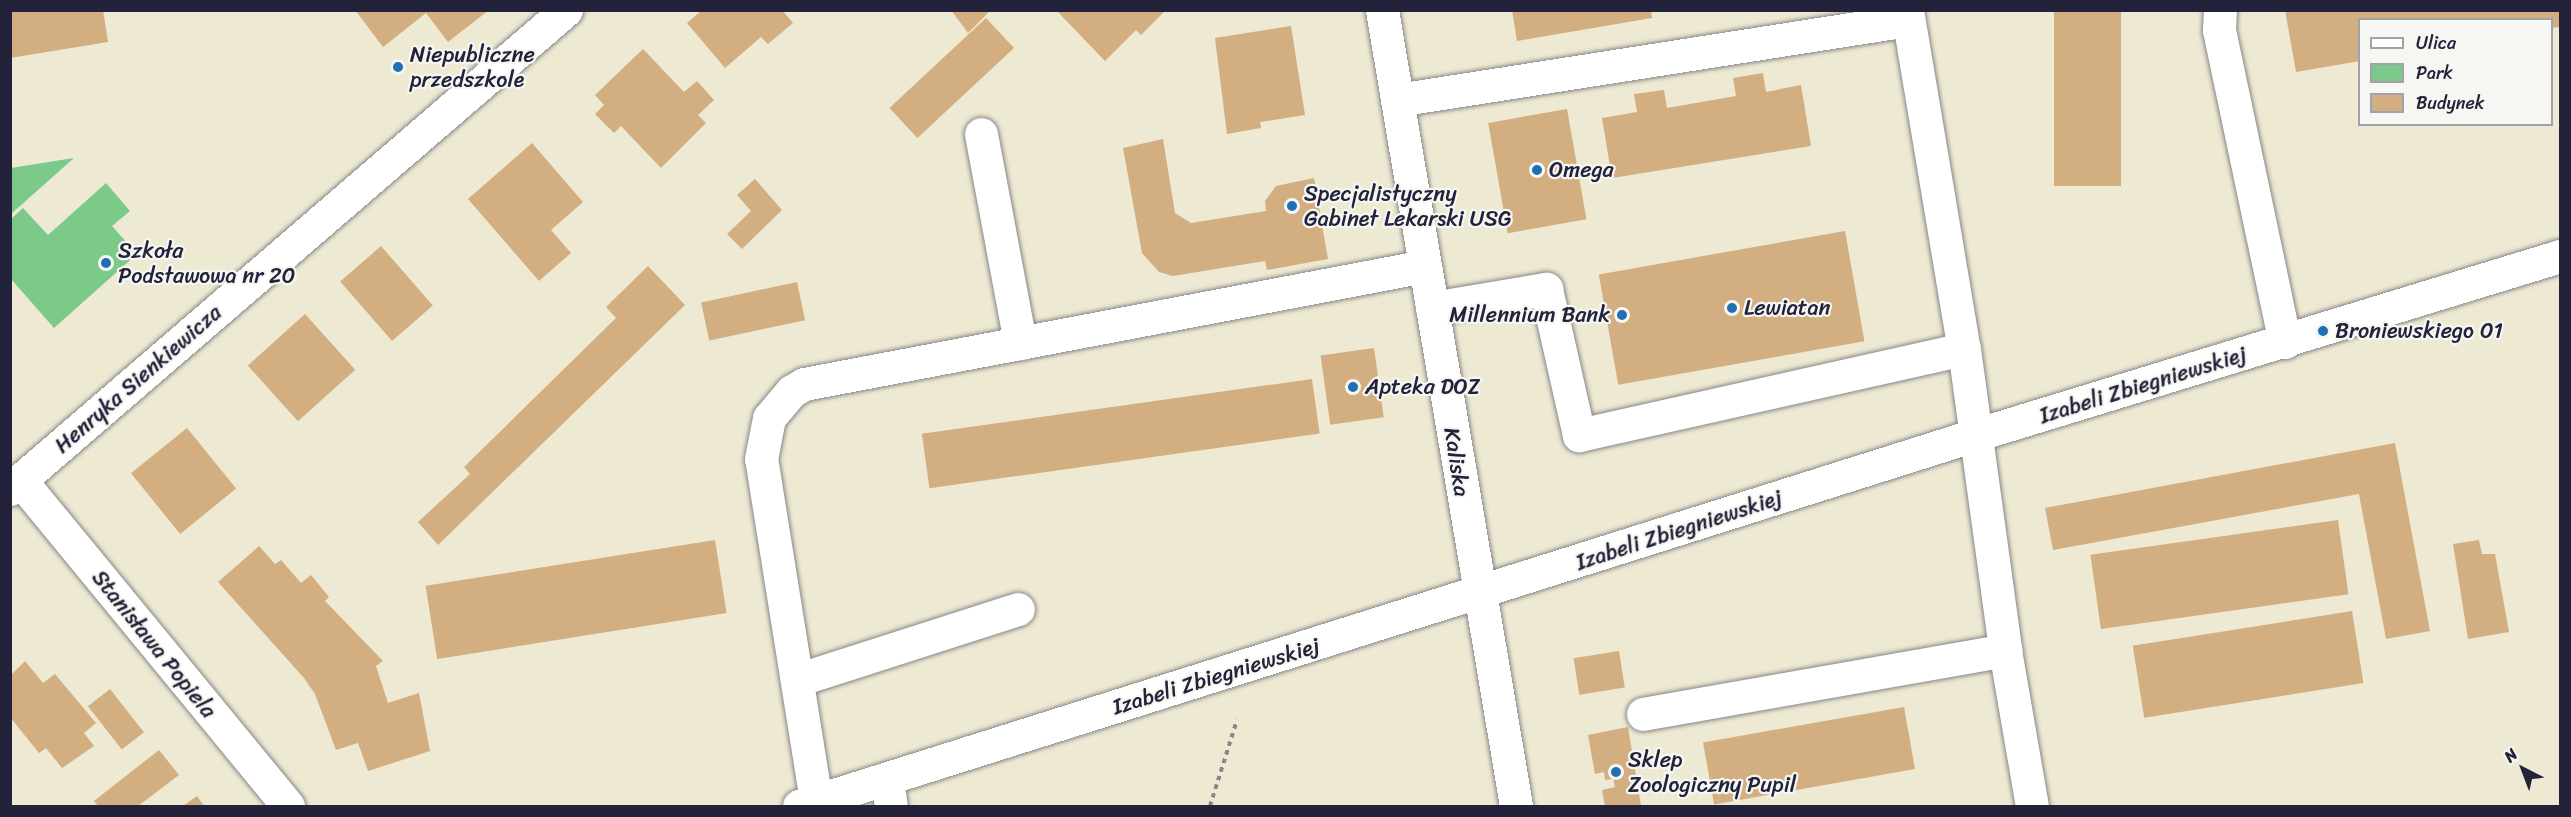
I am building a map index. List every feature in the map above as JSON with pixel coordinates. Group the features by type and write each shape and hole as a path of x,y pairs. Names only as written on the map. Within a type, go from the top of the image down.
{"street":[{"name":"Henryka Sienkiewicza","path":"16,485 566,10"},
{"name":"Kaliska","path":"1382,10 1478,594 1516,807"},
{"path":"2220,10 2219,30 2285,342"},
{"path":"1397,100 1907,15 1964,349 2005,650 2032,807"},
{"path":"981,134 1020,343"},
{"name":"Izabeli Zbiegniewskiej","path":"808,804 889,793 1478,594 1975,435 2560,256"},
{"path":"808,804 796,680 761,459 764,429 774,407 804,384 1425,266"},
{"path":"1432,308 1546,289 1579,435 1964,349"},
{"name":"Stanisława Popiela","path":"16,485 288,807"},
{"path":"796,680 1018,609"},
{"path":"1643,714 2005,650"}],"path":[{"path":"1210,807 1238,720"}],"green space":[{"path":"74,158 11,214 11,168"},
{"path":"106,183 130,211 112,226 137,254 54,328 11,279 11,219 23,208 48,235"}],"building":[{"path":"10,10 103,10 108,42 10,58"},
{"path":"355,10 489,10 448,42 426,13 383,47"},
{"path":"702,10 782,10 793,23 768,44 761,37 725,68 687,23"},
{"path":"951,10 991,10 968,33"},
{"path":"1056,10 1166,10 1141,35 1136,30 1105,61"},
{"path":"1512,10 1651,10 1652,18 1517,41"},
{"path":"2054,10 2121,10 2121,186 2054,186"},
{"path":"2285,10 2560,10 2560,27 2553,28 2553,18 2358,18 2358,61 2296,72"},
{"path":"986,18 1014,48 917,138 889,108"},
{"path":"1291,26 1305,115 1260,122 1261,128 1227,134 1215,38"},
{"path":"643,49 684,92 697,81 714,100 698,115 706,123 661,168 621,126 614,133 595,114 604,105 595,95"},
{"path":"1763,73 1766,92 1801,85 1811,146 1612,178 1602,118 1637,112 1634,94 1664,90 1667,108 1736,96 1733,78"},
{"name":"Omega","path":"1567,109 1586,219 1508,233 1488,123"},
{"name":"Specjalistyczny Gabinet Lekarski USG","path":"1163,139 1175,213 1191,223 1266,211 1265,201 1276,186 1314,178 1328,259 1267,270 1265,261 1173,276 1159,272 1142,253 1123,148"},
{"path":"532,143 583,202 551,230 571,253 539,281 468,199"},
{"path":"755,179 782,210 742,249 727,234 751,211 737,195"},
{"name":"Lewiatan","path":"1845,231 1864,341 1618,385 1599,274"},
{"path":"381,246 433,306 392,341 340,281"},
{"path":"648,266 685,305 438,545 418,522 470,474 464,467 616,318 606,307"},
{"path":"797,282 805,320 709,341 701,302"},
{"path":"305,314 355,370 298,421 248,366"},
{"name":"Apteka DOZ","path":"1374,348 1384,417 1330,425 1321,356"},
{"path":"1312,379 1320,433 929,488 922,434"},
{"path":"187,428 236,489 180,534 131,473"},
{"path":"2395,443 2430,631 2386,639 2359,494 2053,550 2045,508"},
{"path":"2338,520 2348,594 2101,629 2090,555"},
{"path":"715,540 727,613 437,659 426,586"},
{"path":"2479,540 2482,554 2495,554 2509,632 2468,639 2453,544"},
{"path":"259,546 275,564 281,560 301,583 311,575 329,597 325,601 383,661 376,666 388,703 419,693 430,751 368,771 358,743 336,750 315,694 304,678 218,582"},
{"path":"2352,611 2363,683 2144,718 2133,646"},
{"path":"1619,651 1625,688 1579,695 1574,658"},
{"path":"25,661 43,683 55,674 96,723 84,733 94,746 62,768 46,748 39,753 10,717 10,676"},
{"path":"110,689 144,732 122,750 88,706"},
{"path":"1904,707 1915,769 1714,804 1703,742"},
{"path":"1628,727 1641,806 1605,806 1602,790 1615,787 1613,779 1605,780 1604,772 1595,774 1588,735"},
{"path":"159,750 179,775 138,806 98,806 94,801"},
{"path":"197,796 204,806 183,806"}],"place":[{"name":"Niepubliczne przedszkole","path":"398,67"},
{"name":"Omega","path":"1537,170"},
{"name":"Specjalistyczny Gabinet Lekarski USG","path":"1292,206"},
{"name":"Szkoła Podstawowa nr 20","path":"106,263"},
{"name":"Lewiatan","path":"1732,308"},
{"name":"Millennium Bank","path":"1622,315"},
{"name":"Broniewskiego 01","path":"2323,331"},
{"name":"Apteka DOZ","path":"1353,387"},
{"name":"Sklep Zoologiczny Pupil","path":"1616,772"}]}
